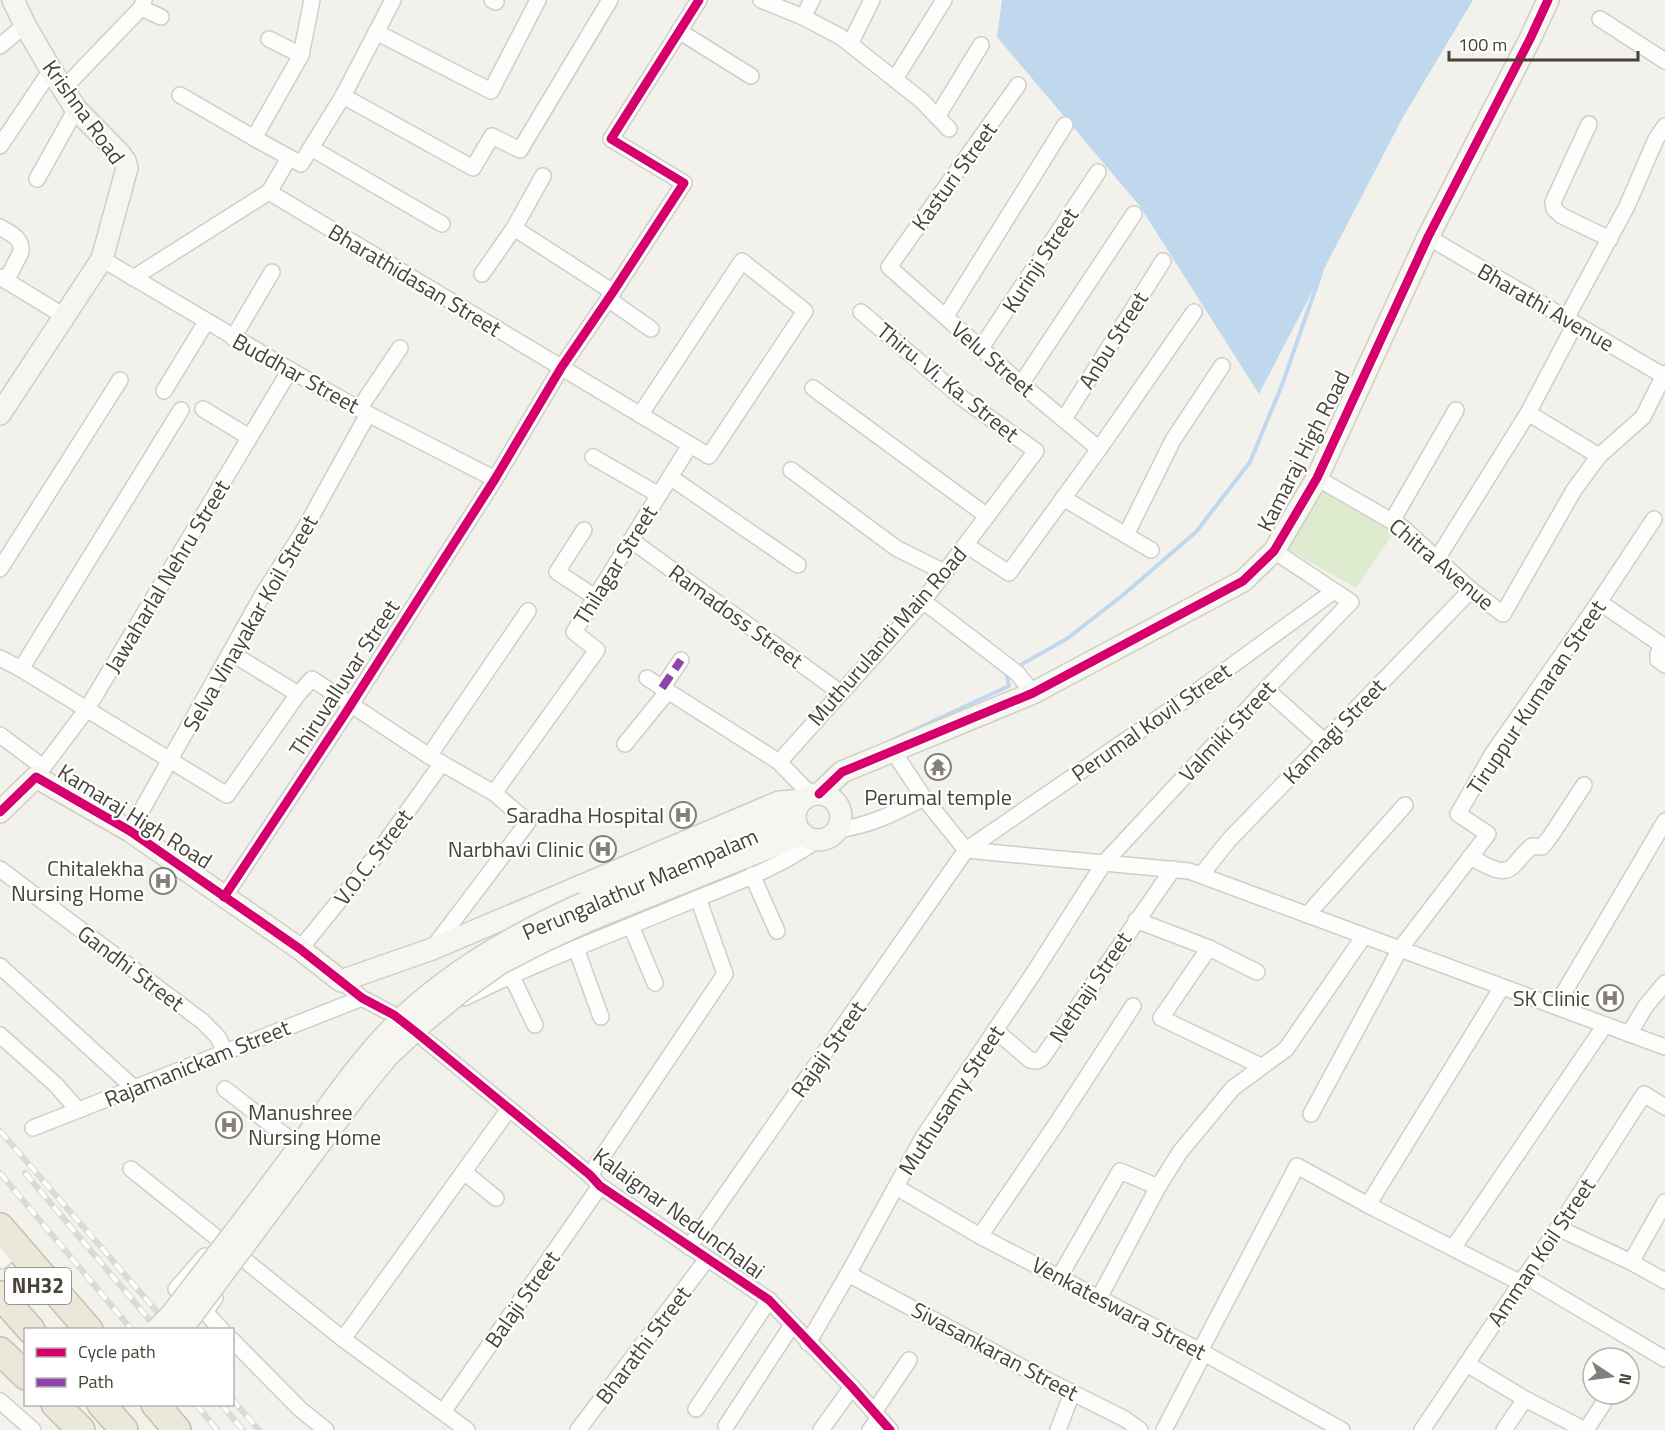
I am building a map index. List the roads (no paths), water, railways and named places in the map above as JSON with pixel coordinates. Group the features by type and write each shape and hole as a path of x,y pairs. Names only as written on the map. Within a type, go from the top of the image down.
{"highway":[{"name":"NH32","path":"2,1245 74,1328"},
{"path":"2,1245 88,1328"},
{"name":"NH32","path":"0,1295 31,1328"},
{"path":"0,1351 24,1374"},
{"path":"57,1406 81,1430"}],"street":[{"name":"Krishna Road","path":"0,414 102,259 127,168 120,154 76,109 51,70 13,0"},
{"path":"254,138 301,55 312,0"},
{"path":"133,278 269,192 295,161 311,148 343,96 393,0"},
{"path":"376,32 491,91 538,0"},
{"path":"343,96 474,168 492,136 520,150 610,0"},
{"path":"699,0 679,31 751,76"},
{"path":"761,0 803,17 841,37 921,100 949,129"},
{"path":"803,17 812,0"},
{"path":"850,44 872,0"},
{"path":"895,79 944,0"},
{"name":"Kamaraj High Road","path":"808,813 842,772 1033,693 1243,581 1274,551 1317,478 1428,237 1548,0"},
{"path":"64,88 143,4 161,17"},
{"path":"1600,19 1665,61"},
{"path":"0,46 25,25"},
{"name":"Thiruvalluvar Street","path":"224,897 352,704 495,479 561,368 684,183 611,139 679,31"},
{"path":"269,39 301,55"},
{"path":"937,117 981,45"},
{"path":"0,146 51,70"},
{"name":"Kasturi Street","path":"889,267 1018,86"},
{"path":"180,95 295,161"},
{"path":"37,179 76,109"},
{"path":"945,316 1065,124"},
{"path":"1589,124 1555,195 1554,209 1562,216 1610,239"},
{"path":"1437,558 1528,413 1627,206 1656,139 1665,126"},
{"path":"311,148 442,224"},
{"name":"Kurinji Street","path":"981,348 1098,172"},
{"path":"482,274 514,228 543,176"},
{"name":"Bharathidasan Street","path":"269,192 690,445"},
{"path":"1021,384 1134,214"},
{"path":"0,227 16,238 21,246 21,252 3,279 64,316"},
{"path":"514,228 610,295 651,329"},
{"name":"Bharathi Avenue","path":"1428,237 1570,322 1664,374"},
{"name":"Buddhar Street","path":"102,259 233,338 363,411 495,479"},
{"path":"640,415 742,261 805,311 709,456 690,445"},
{"name":"Anbu Street","path":"1064,420 1163,261"},
{"name":"Velu Street","path":"889,267 1021,384 1099,449"},
{"path":"233,338 272,272"},
{"name":"Thiru. Vi. Ka. Street","path":"861,312 962,398 1036,451"},
{"path":"966,545 1009,573 1194,312"},
{"path":"165,391 206,322"},
{"name":"Selva Vinayakar Koil Street","path":"130,831 263,594 304,530 363,411 400,348"},
{"path":"1126,535 1173,441 1222,366"},
{"name":"Jawaharlal Nehru Street","path":"40,772 87,709 290,370"},
{"path":"1528,413 1599,456 1643,417 1664,374"},
{"path":"0,568 120,380"},
{"path":"813,388 987,516"},
{"path":"203,409 249,437"},
{"path":"21,669 181,410"},
{"path":"1392,521 1456,410"},
{"name":"Thilagar Street","path":"494,793 597,650 574,632 690,445"},
{"name":"Muthurulandi Main Road","path":"779,762 923,601 1036,451"},
{"name":"Chitra Avenue","path":"1317,478 1402,527 1471,590 1503,614 1574,490 1599,456"},
{"path":"593,457 659,495"},
{"path":"791,470 896,548 944,572"},
{"path":"670,477 798,565"},
{"path":"1063,498 1151,550"},
{"name":"Tiruppur Kumaran Street","path":"1311,1114 1400,949 1488,834 1458,814 1493,753 1654,519"},
{"path":"584,530 557,572 595,597"},
{"name":"Ramadoss Street","path":"631,540 841,693"},
{"path":"1274,551 1334,591"},
{"name":"Kannagi Street","path":"1201,875 1229,840 1471,590"},
{"name":"Valmiki Street","path":"1104,863 1266,689 1351,602 1334,591"},
{"name":"Perumal Kovil Street","path":"966,850 1190,697 1334,591"},
{"path":"923,601 1012,669 1033,693"},
{"path":"1599,602 1662,645 1658,660 1665,665"},
{"name":"V.O.C. Street","path":"300,949 374,858 528,611"},
{"path":"231,652 298,694"},
{"path":"0,658 227,795 298,694 312,679 436,760 494,793 528,822 432,949"},
{"path":"625,744 665,690 681,660"},
{"path":"221,1328 205,1312 330,1135 391,1058 417,1033 456,1002 511,975 752,875 801,851 808,813 826,795 838,805 841,820 836,830 828,838 808,813 779,762 647,678"},
{"path":"1266,689 1324,741"},
{"path":"0,735 40,772"},
{"path":"880,756 924,798 966,850 1189,871 1665,1047"},
{"name":"Kamaraj High Road","path":"1,809 40,772 130,831 300,949 341,981"},
{"path":"1470,857 1502,872 1508,871 1532,846 1542,847 1584,785"},
{"path":"836,830 857,828 924,798"},
{"path":"341,981 432,949 779,802 808,813"},
{"path":"1307,915 1405,805"},
{"name":"Perungalathur Maempalam","path":"157,1328 171,1315 378,1044 413,1008 452,977 495,948 540,923 588,911 808,813"},
{"path":"1556,1006 1665,821"},
{"name":"Rajaji Street","path":"688,1247 966,850"},
{"name":"Muthusamy Street","path":"808,1343 922,1139 1104,863"},
{"name":"Nethaji Street","path":"995,1030 1030,1060 1037,1061 1042,1058 1173,869"},
{"name":"Gandhi Street","path":"0,870 202,1021 218,1037 225,1052"},
{"path":"752,875 777,931"},
{"name":"Balaji Street","path":"444,1412 595,1180 725,974 698,898"},
{"name":"Perungalathur Maempalam","path":"182,1328 388,1056 463,990 501,963 546,940 588,911"},
{"path":"1137,920 1209,948 1257,972"},
{"path":"631,926 655,983"},
{"path":"1099,1298 1158,1187 1180,1152 1233,1088 1286,1049 1364,936"},
{"path":"576,948 601,1017"},
{"path":"1209,948 1161,1018 1261,1066"},
{"path":"0,966 134,1088"},
{"path":"511,975 535,1026"},
{"name":"Kalaignar Nedunchalai","path":"341,981 362,998 394,1015 417,1033 595,1180 688,1247 769,1300 852,1387 874,1420 890,1430"},
{"path":"1629,1034 1645,1007 1665,983"},
{"path":"1368,1205 1502,987"},
{"name":"Rajamanickam Street","path":"33,1128 362,998"},
{"path":"980,1236 1133,1006"},
{"path":"176,1289 218,1240 338,1081 394,1015"},
{"path":"1453,1248 1605,1025"},
{"path":"0,1035 56,1085 78,1110"},
{"path":"225,1089 292,1141"},
{"name":"Amman Koil Street","path":"1422,1430 1558,1228 1644,1094 1665,1107"},
{"path":"343,1339 509,1109"},
{"path":"1164,1430 1297,1166 1453,1248 1523,1280 1665,1359"},
{"path":"131,1169 343,1339 467,1430"},
{"path":"1060,1276 1120,1170 1158,1187"},
{"path":"464,1172 496,1198"},
{"name":"Venkateswara Street","path":"896,1187 980,1236 1202,1352 1342,1430"},
{"path":"1630,1262 1665,1202"},
{"path":"1558,1228 1665,1281"},
{"name":"Bharathi Street","path":"578,1430 707,1259"},
{"name":"Sivasankaran Street","path":"848,1274 1125,1419 1140,1430"},
{"path":"696,1409 769,1300"},
{"path":"726,1426 792,1325"},
{"path":"234,1342 300,1409 326,1430"},
{"path":"874,1420 909,1360"},
{"path":"1467,1364 1525,1399 1586,1430 1602,1406"},
{"path":"821,1430 852,1387"},
{"path":"1058,1430 1072,1392"},
{"path":"1504,1430 1525,1399"},
{"path":"0,1401 33,1430"}],"water":[{"path":"1002,0 1473,0 1403,117 1259,394 1139,205 997,37"}],"waterway":[{"path":"1015,668 1068,638 1123,595 1196,532 1250,462 1282,385 1321,273"},
{"path":"884,744 1009,686 1006,672 1008,671"},
{"path":"494,937 508,929"}],"railway":[{"path":"0,1131 171,1328"},
{"path":"0,1173 130,1328"},
{"path":"25,1173 156,1328"},
{"path":"234,1401 259,1430"},
{"path":"198,1406 217,1430"},
{"path":"223,1406 243,1430"}],"place":[{"name":"Perumal temple","path":"938,767"},
{"name":"Saradha Hospital","path":"683,815"},
{"name":"Narbhavi Clinic","path":"603,849"},
{"name":"Chitalekha Nursing Home","path":"163,881"},
{"name":"SK Clinic","path":"1610,998"},
{"name":"Manushree Nursing Home","path":"229,1125"}]}
